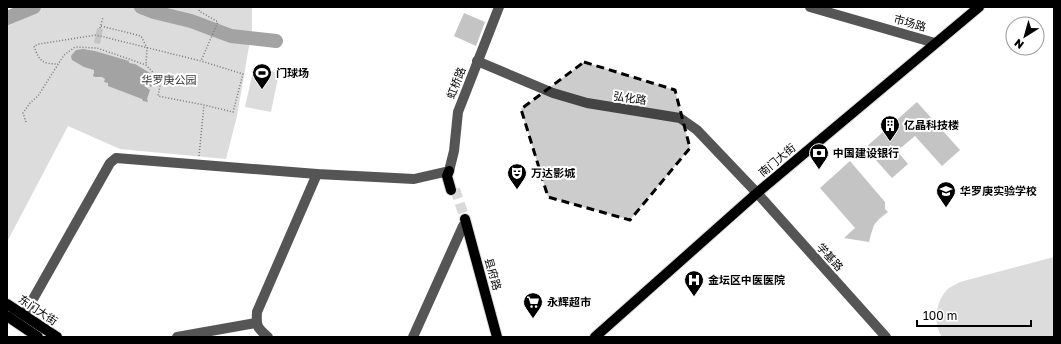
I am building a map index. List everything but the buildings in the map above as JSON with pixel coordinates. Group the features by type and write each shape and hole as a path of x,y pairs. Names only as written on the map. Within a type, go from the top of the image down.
{"main road":[{"name":"南门大街","path":"595,337 757,193 979,7"},
{"path":"449,171 453,189"},
{"name":"县府路","path":"463,221 493,337"},
{"name":"县府路","path":"463,221 497,337"},
{"name":"东门大街","path":"7,304 57,337"},
{"name":"东门大街","path":"7,316 38,337"}],"street":[{"name":"虹桥路","path":"449,171 454,151 458,112 499,7"},
{"name":"市场路","path":"810,7 935,43"},
{"name":"弘化路","path":"477,61 553,93 587,103 680,118 697,130 757,193"},
{"path":"24,315 110,162 116,158 317,174 414,178 449,171"},
{"path":"268,337 259,330 256,323 257,312 317,174"},
{"name":"学基路","path":"757,193 886,337"},
{"path":"413,337 463,221"},
{"path":"177,337 256,323"}],"path":[{"path":"200,7 199,11 218,22 201,62"},
{"path":"103,17 100,27 141,36 147,48 146,65"},
{"path":"26,122 23,112 38,96 64,55 75,47 97,48 146,65 161,81 158,96 204,104 233,112 243,74 96,35 34,46 37,56 43,62 47,64 58,64"},
{"path":"97,48 98,44"},
{"path":"197,164 204,104"}],"highlighted area":[{"path":"584,62 675,90 690,148 630,220 548,197 521,109"}],"green space":[{"name":"华罗庚公园","path":"16,7 252,7 252,29 237,116 226,159 120,149 68,126 7,242 7,12"},
{"name":"门球场","path":"254,67 279,73 271,112 245,107"},
{"path":"1054,257 1054,337 942,337 937,325 937,311 941,298 949,288 960,282"}],"shaded area":[{"path":"83,49 129,61 129,63 135,64 150,73 154,83 151,87 148,85 146,87 150,90 147,99 148,102 108,86 108,83 104,82 105,79 102,77 93,76 94,70 84,67 72,60 71,56 76,50"}],"waterway":[{"path":"7,18 34,7"},
{"path":"141,7 154,12 191,21 231,36 276,41"}],"tunnel":[{"path":"455,189 465,219"}],"place":[{"name":"门球场","path":"262,90"},
{"name":"亿晶科技楼","path":"890,142"},
{"name":"中国建设银行","path":"819,170"},
{"name":"万达影城","path":"517,190"},
{"name":"华罗庚实验学校","path":"946,208"},
{"name":"金坛区中医医院","path":"694,297"},
{"name":"永辉超市","path":"533,319"}]}
